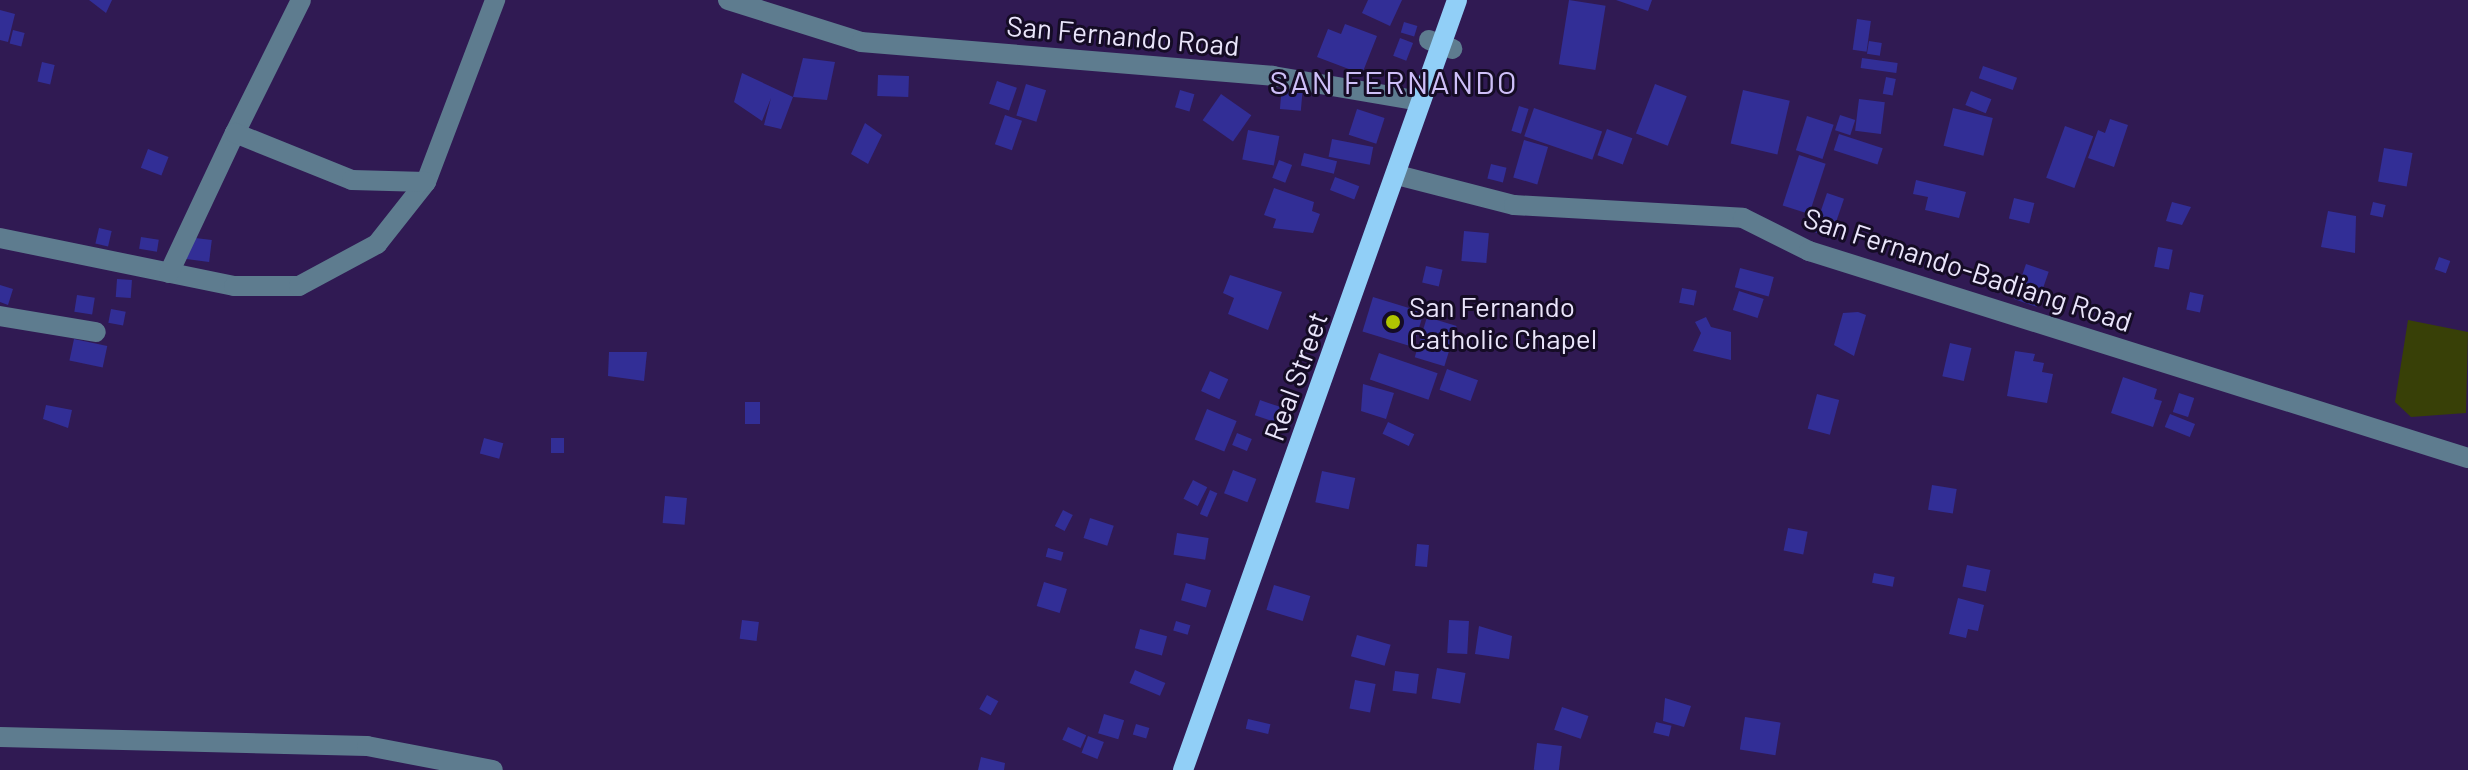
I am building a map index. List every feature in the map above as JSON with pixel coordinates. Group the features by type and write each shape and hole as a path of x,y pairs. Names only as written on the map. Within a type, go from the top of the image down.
{"main road":[{"name":"Real Street","path":"1183,770 1457,0"}],"street":[{"path":"169,273 301,0"},
{"path":"0,238 234,286 299,286 377,244 426,182 495,0"},
{"name":"San Fernando Road","path":"728,0 861,42 1273,76 1421,101"},
{"path":"235,133 352,180 426,182"},
{"name":"San Fernando-Badiang Road","path":"1397,175 1514,205 1743,218 1809,251 2468,458"},
{"path":"0,316 96,332"},
{"path":"0,737 367,746 493,770"}],"green space":[{"path":"2408,320 2468,332 2466,413 2411,417 2395,402"}],"building":[{"path":"89,0 112,0 106,13"},
{"path":"1368,0 1402,0 1390,26 1362,13"},
{"path":"1569,0 1606,6 1595,70 1559,64"},
{"path":"1616,0 1652,0 1648,11"},
{"path":"0,10 15,14 8,42 0,40"},
{"path":"1857,19 1871,21 1867,52 1853,50"},
{"path":"1404,22 1417,26 1414,37 1401,33"},
{"path":"1345,24 1377,36 1362,74 1317,57 1328,29 1341,34"},
{"path":"13,30 25,33 21,46 10,44"},
{"path":"1400,38 1413,43 1406,61 1393,56"},
{"path":"1869,41 1882,43 1880,56 1867,54"},
{"path":"803,58 835,62 827,100 793,97"},
{"path":"1862,58 1898,63 1896,73 1861,68"},
{"path":"42,62 55,65 50,84 38,81"},
{"path":"1983,66 2017,78 2013,90 1979,78"},
{"path":"742,73 793,97 781,129 764,125 771,98 762,121 734,102"},
{"path":"878,75 909,76 908,97 877,96"},
{"path":"1886,77 1896,79 1893,96 1883,94"},
{"path":"997,81 1017,88 1009,111 989,104"},
{"path":"1026,84 1046,90 1036,122 1016,116"},
{"path":"1655,84 1687,96 1668,146 1636,133"},
{"path":"1282,85 1303,87 1301,111 1280,109"},
{"path":"1180,90 1194,94 1189,111 1175,107"},
{"path":"1743,90 1790,101 1777,154 1731,144"},
{"path":"1971,91 1991,99 1986,113 1965,105"},
{"path":"1221,94 1251,115 1233,141 1203,120"},
{"path":"1859,99 1885,102 1881,134 1855,131"},
{"path":"1519,106 1529,109 1521,134 1511,131"},
{"path":"1534,108 1602,131 1592,160 1524,136"},
{"path":"1953,108 1993,118 1983,156 1944,146"},
{"path":"1357,109 1385,118 1376,144 1349,135"},
{"path":"1005,115 1022,121 1012,150 995,144"},
{"path":"1840,115 1855,120 1850,135 1835,130"},
{"path":"1807,116 1834,125 1823,159 1796,150"},
{"path":"2110,119 2128,125 2114,167 2088,158 2098,130 2105,133"},
{"path":"865,123 882,135 868,164 851,154"},
{"path":"2065,126 2093,136 2074,188 2046,178"},
{"path":"1607,129 1632,138 1623,165 1597,155"},
{"path":"1248,130 1279,136 1274,166 1242,159"},
{"path":"1839,134 1883,148 1877,164 1834,150"},
{"path":"1332,139 1373,147 1370,165 1329,157"},
{"path":"1524,140 1548,147 1537,184 1513,177"},
{"path":"2384,148 2413,153 2407,187 2378,181"},
{"path":"148,149 169,157 161,176 141,168"},
{"path":"1304,153 1337,161 1334,174 1301,166"},
{"path":"1799,155 1826,164 1809,214 1783,205"},
{"path":"1279,160 1292,165 1285,183 1272,178"},
{"path":"1491,164 1507,168 1503,182 1487,179"},
{"path":"1335,177 1359,186 1354,199 1330,190"},
{"path":"1916,180 1966,192 1959,218 1925,210 1928,197 1913,194"},
{"path":"1274,188 1314,202 1312,211 1320,214 1313,233 1273,228 1276,219 1264,215"},
{"path":"1827,193 1844,199 1831,238 1814,232"},
{"path":"2014,198 2034,203 2029,223 2009,218"},
{"path":"2172,202 2191,207 2182,225 2166,221"},
{"path":"2373,202 2386,205 2383,218 2370,215"},
{"path":"2328,211 2356,216 2355,253 2321,247"},
{"path":"99,228 112,231 108,247 95,244"},
{"path":"1464,231 1489,233 1486,263 1461,261"},
{"path":"141,237 159,240 157,252 139,249"},
{"path":"187,237 212,240 209,262 184,259"},
{"path":"2158,247 2173,250 2169,269 2154,267"},
{"path":"2439,257 2450,261 2446,273 2435,269"},
{"path":"2026,264 2049,272 2037,307 2014,299"},
{"path":"1426,266 1443,270 1439,286 1422,283"},
{"path":"1740,268 1774,277 1769,296 1735,287"},
{"path":"1230,275 1282,292 1268,330 1228,314 1234,298 1223,293"},
{"path":"117,279 132,280 131,298 116,297"},
{"path":"0,285 13,289 8,305 0,302"},
{"path":"1682,288 1697,291 1694,306 1679,303"},
{"path":"1739,291 1764,299 1758,318 1733,310"},
{"path":"2190,292 2204,295 2200,313 2186,310"},
{"path":"77,295 95,298 92,315 74,312"},
{"name":"San Fernando Catholic Chapel","path":"1373,297 1424,312 1413,347 1362,331"},
{"path":"111,309 126,312 123,326 108,323"},
{"path":"1843,313 1866,315 1854,356 1834,345"},
{"path":"1427,317 1457,326 1444,366 1415,357"},
{"path":"1706,317 1711,327 1731,332 1731,360 1693,351 1701,333 1695,322"},
{"path":"74,339 107,346 103,368 69,361"},
{"path":"1950,343 1971,348 1964,381 1942,376"},
{"path":"2015,351 2035,354 2033,361 2044,363 2042,372 2053,374 2047,403 2007,396"},
{"path":"609,352 647,352 644,381 608,376"},
{"path":"1379,353 1438,373 1429,400 1370,379"},
{"path":"1447,369 1478,380 1470,401 1439,390"},
{"path":"1210,371 1228,379 1219,399 1201,391"},
{"path":"2123,377 2157,389 2154,399 2162,401 2153,427 2111,413"},
{"path":"1363,384 1394,393 1386,419 1361,411"},
{"path":"2179,393 2194,398 2188,417 2173,412"},
{"path":"1817,394 1839,400 1830,435 1808,429"},
{"path":"1260,400 1280,407 1275,422 1255,415"},
{"path":"745,402 760,402 760,424 745,424"},
{"path":"46,405 72,410 68,428 43,419"},
{"path":"1207,409 1237,421 1224,452 1195,440"},
{"path":"2170,414 2195,424 2190,437 2165,427"},
{"path":"1388,422 1414,434 1409,446 1383,434"},
{"path":"1237,433 1252,439 1247,451 1232,445"},
{"path":"484,438 503,443 499,459 480,453"},
{"path":"551,438 564,438 564,453 551,453"},
{"path":"1233,470 1256,479 1247,502 1224,493"},
{"path":"1322,471 1355,478 1349,509 1315,502"},
{"path":"1193,480 1207,487 1198,506 1183,499"},
{"path":"1932,485 1957,489 1953,514 1928,510"},
{"path":"1210,490 1217,493 1207,517 1200,514"},
{"path":"665,496 687,498 685,525 663,523"},
{"path":"1063,510 1073,515 1065,531 1055,526"},
{"path":"1090,518 1114,526 1107,546 1084,538"},
{"path":"1788,528 1808,532 1803,554 1784,551"},
{"path":"1177,533 1209,538 1205,560 1174,555"},
{"path":"1417,544 1429,545 1427,567 1415,566"},
{"path":"1048,548 1063,552 1061,561 1046,557"},
{"path":"1967,565 1990,570 1986,592 1962,587"},
{"path":"1874,573 1895,577 1893,587 1872,583"},
{"path":"1044,582 1067,589 1060,613 1037,606"},
{"path":"1186,583 1211,590 1206,607 1181,600"},
{"path":"1274,585 1310,596 1303,621 1266,610"},
{"path":"1958,598 1984,605 1978,631 1968,629 1966,638 1949,634"},
{"path":"742,620 759,622 757,641 740,639"},
{"path":"1449,620 1469,621 1467,654 1447,653"},
{"path":"1176,621 1190,625 1188,635 1173,631"},
{"path":"1479,626 1512,636 1509,659 1475,654"},
{"path":"1140,629 1167,636 1162,656 1135,648"},
{"path":"1357,635 1391,645 1385,666 1351,656"},
{"path":"1437,668 1466,673 1460,704 1432,699"},
{"path":"1135,670 1165,683 1160,696 1130,683"},
{"path":"1395,671 1419,674 1416,694 1393,691"},
{"path":"1355,680 1376,684 1370,712 1349,708"},
{"path":"987,695 998,701 991,715 979,709"},
{"path":"1665,698 1691,706 1684,727 1663,721"},
{"path":"1562,707 1588,716 1581,739 1554,730"},
{"path":"1104,714 1124,720 1118,739 1098,733"},
{"path":"1745,717 1781,723 1775,755 1740,750"},
{"path":"1248,719 1270,724 1268,734 1246,729"},
{"path":"1656,722 1672,726 1669,737 1653,733"},
{"path":"1136,724 1149,728 1146,739 1133,735"},
{"path":"1068,727 1086,735 1081,748 1062,740"},
{"path":"1088,736 1104,742 1097,759 1082,753"},
{"path":"1537,743 1562,746 1559,770 1534,770"},
{"path":"981,757 1005,763 1004,770 978,770"}],"place":[{"name":"San Fernando Catholic Chapel","path":"1393,322"}],"district":[{"name":"SAN FERNANDO","path":"1394,81"}]}
